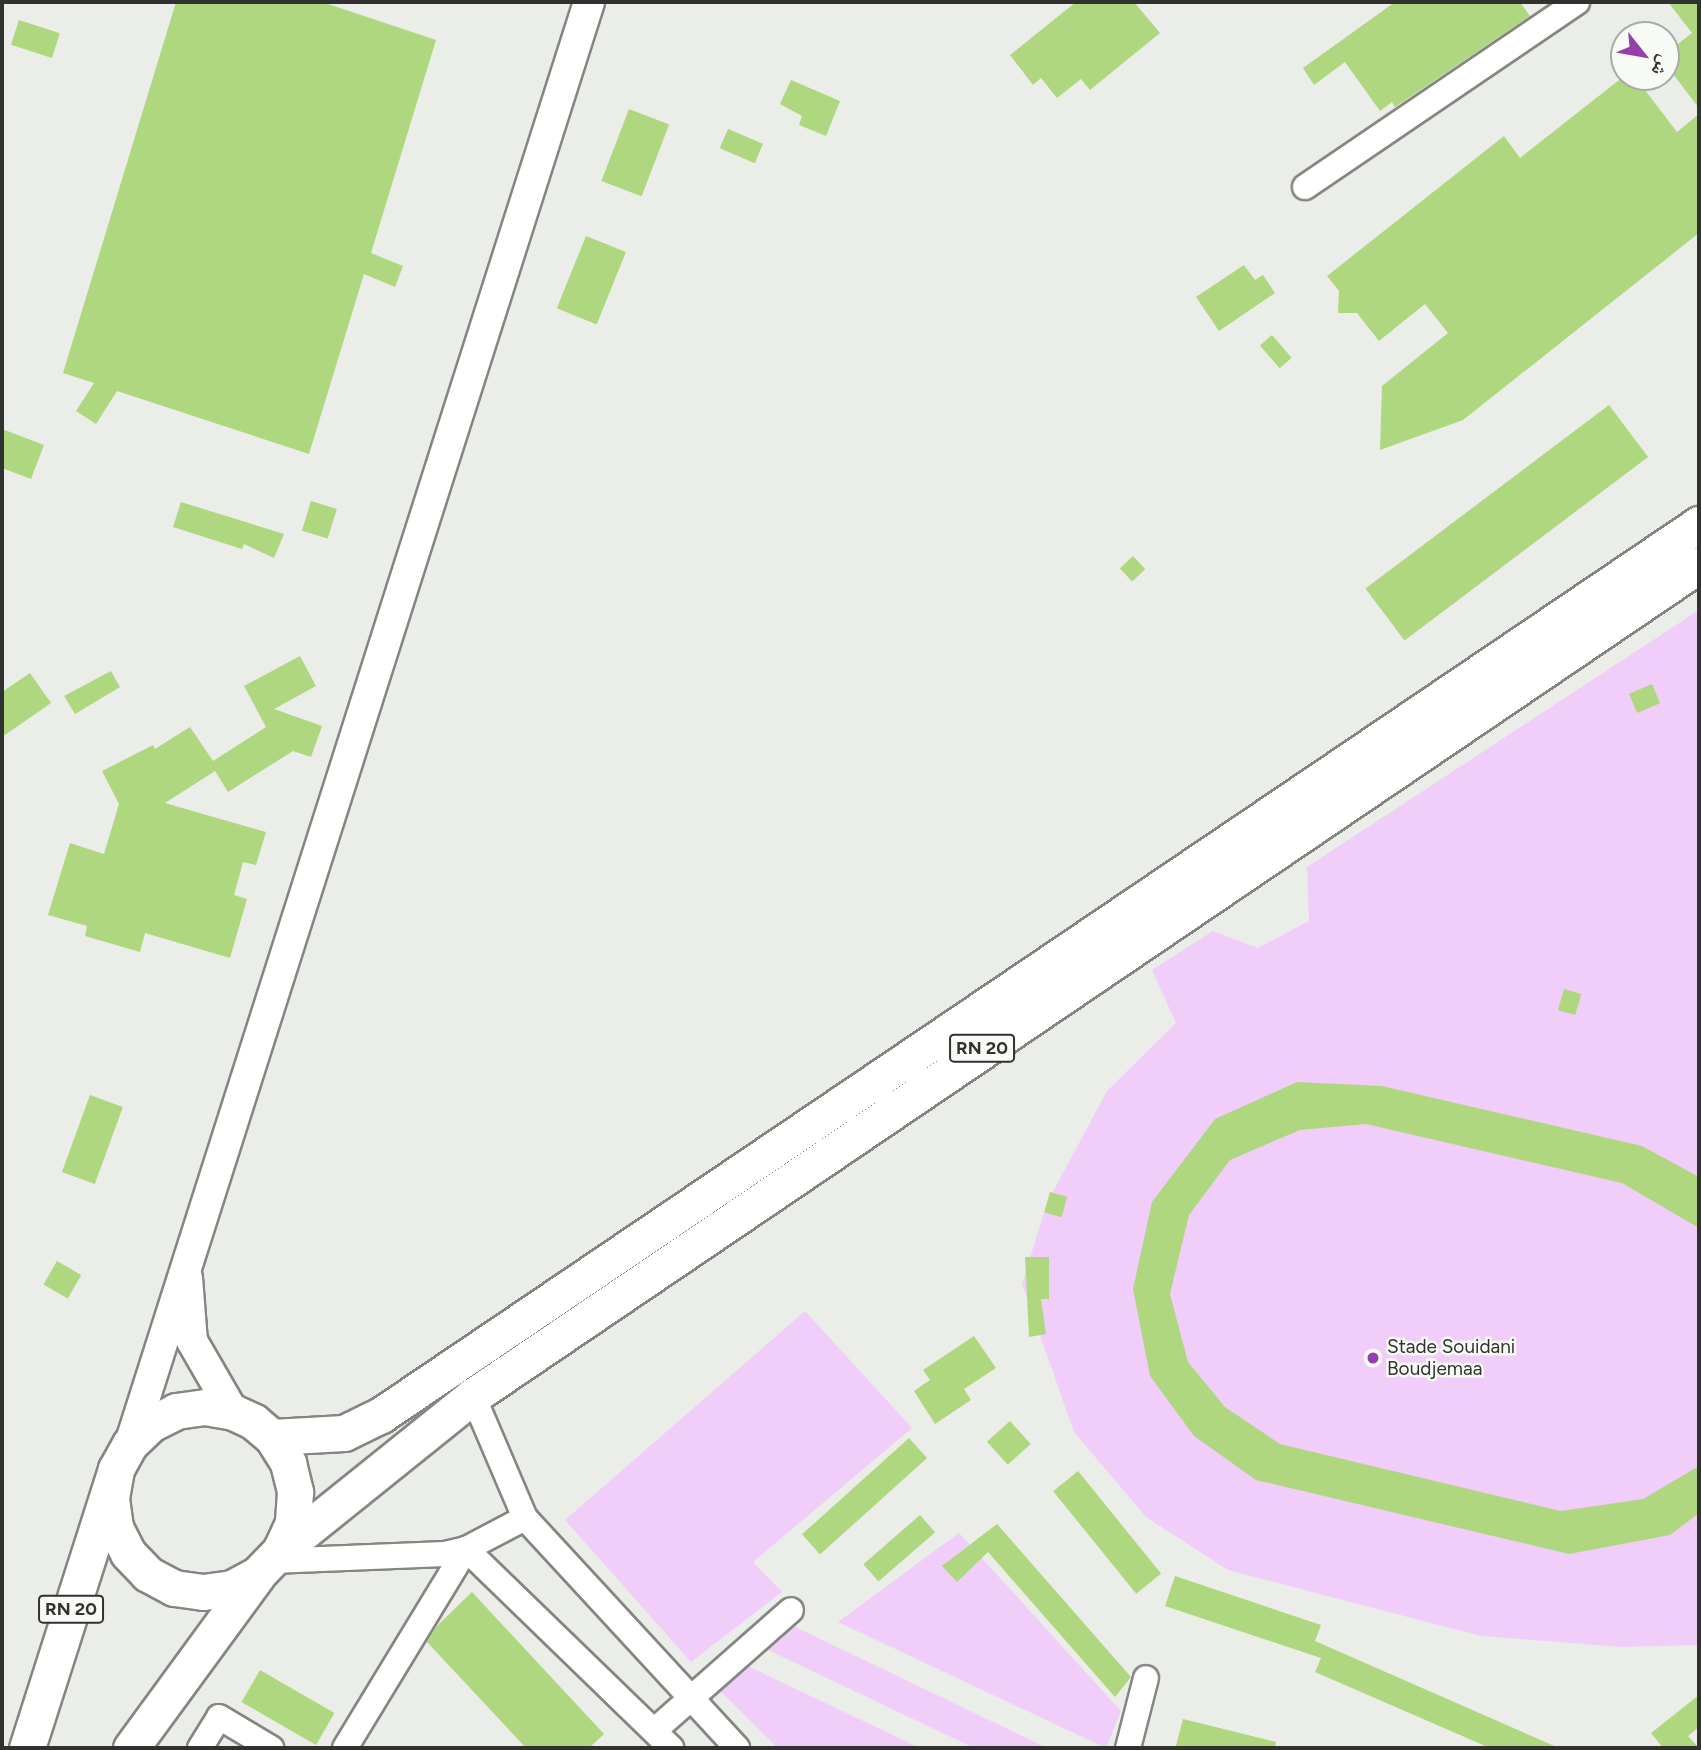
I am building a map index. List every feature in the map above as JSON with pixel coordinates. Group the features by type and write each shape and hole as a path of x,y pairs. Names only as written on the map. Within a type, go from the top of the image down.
{"highway":[{"name":"RN 20","path":"272,1437 344,1433 381,1415 1699,524"},
{"name":"RN 20","path":"131,1748 270,1562 473,1396 1699,565"},
{"path":"205,1407 233,1412 272,1437 288,1463 295,1492 292,1523 270,1562 232,1588 203,1592 174,1588 148,1574 128,1553 115,1527 111,1498 123,1456 150,1424 176,1411 205,1407"},
{"name":"RN 20","path":"27,1748 123,1456"}],"main road":[{"path":"123,1456 589,2"},
{"path":"186,1264 192,1341 233,1412"}],"street":[{"path":"1305,187 1577,2"},
{"path":"473,1396 525,1518 688,1698 737,1748"},
{"path":"270,1562 432,1555 466,1549 525,1518"},
{"path":"466,1549 663,1739 688,1698 791,1610"},
{"path":"345,1748 466,1549"},
{"path":"1128,1748 1146,1678"},
{"path":"200,1748 219,1717 271,1748"}],"shaded area":[{"name":"Stade Souidani Boudjemaa","path":"1699,610 1699,1645 1622,1647 1481,1636 1228,1570 1146,1517 1074,1432 1022,1284 1047,1203 1107,1091 1176,1023 1152,970 1213,931 1258,948 1309,921 1307,867"},
{"path":"805,1311 912,1428 753,1562 782,1592 691,1662 565,1520"},
{"path":"959,1533 1121,1711 1106,1748 838,1622"},
{"path":"789,1624 1047,1748 974,1748 766,1649"},
{"path":"737,1661 920,1748 778,1748 711,1682"}],"building":[{"path":"176,2 322,2 436,40 371,253 403,266 395,287 364,274 309,454 117,391 96,424 76,411 94,383 63,373"},
{"path":"1076,2 1134,2 1160,33 1090,90 1081,79 1057,98 1041,78 1033,85 1010,55"},
{"path":"1395,2 1520,2 1530,16 1395,107 1392,102 1380,111 1345,62 1314,85 1303,68"},
{"path":"1668,2 1699,2 1699,108 1680,83 1680,42 1692,33"},
{"path":"19,20 60,33 52,58 11,45"},
{"path":"791,80 840,101 826,136 799,125 802,116 780,104"},
{"path":"1610,87 1610,91 1646,91 1677,132 1699,114 1699,233 1463,420 1380,450 1382,386 1448,333 1425,304 1379,341 1357,313 1338,313 1339,291 1327,276 1504,136 1520,158"},
{"path":"629,109 669,124 642,196 601,181"},
{"path":"728,129 763,144 755,163 720,148"},
{"path":"586,236 626,252 597,324 557,308"},
{"path":"1244,265 1255,280 1263,275 1275,293 1219,331 1196,297"},
{"path":"1272,335 1292,358 1280,368 1260,345"},
{"path":"1609,405 1648,457 1405,640 1365,589"},
{"path":"2,429 44,445 31,479 2,468"},
{"path":"311,501 337,509 328,539 302,531"},
{"path":"181,502 284,534 274,558 244,544 242,549 173,527"},
{"path":"1133,556 1145,569 1132,581 1120,568"},
{"path":"300,656 316,686 274,709 322,726 311,757 293,751 228,792 215,771 165,803 266,832 256,865 243,862 234,895 247,899 230,958 145,933 140,952 85,936 87,926 48,915 70,843 104,854 119,804 102,771 153,745 155,749 190,727 213,761 266,727 244,686"},
{"path":"111,671 120,687 75,714 64,696"},
{"path":"30,673 51,703 2,737 2,692"},
{"path":"1652,684 1660,703 1637,713 1629,694"},
{"path":"1564,989 1581,994 1575,1015 1558,1010"},
{"path":"1297,1082 1382,1086 1642,1146 1699,1177 1699,1228 1622,1183 1366,1124 1300,1130 1230,1160 1189,1215 1170,1294 1188,1362 1225,1407 1280,1444 1561,1511 1643,1499 1699,1466 1699,1513 1670,1535 1569,1554 1256,1480 1194,1436 1150,1376 1133,1289 1152,1202 1215,1119"},
{"path":"90,1095 123,1107 95,1184 62,1172"},
{"path":"1050,1192 1067,1197 1062,1217 1044,1212"},
{"path":"1025,1257 1049,1257 1049,1299 1041,1299 1046,1334 1029,1337"},
{"path":"57,1261 81,1275 68,1298 44,1284"},
{"path":"974,1336 996,1368 964,1389 971,1400 935,1424 914,1391 930,1380 923,1370"},
{"path":"1010,1421 1031,1444 1008,1465 987,1442"},
{"path":"909,1438 927,1458 820,1554 802,1534"},
{"path":"1078,1471 1161,1574 1136,1594 1053,1491"},
{"path":"920,1515 935,1532 878,1582 863,1564"},
{"path":"997,1524 1131,1677 1115,1697 988,1552 957,1582 942,1566"},
{"path":"1175,1576 1321,1625 1315,1641 1559,1748 1490,1748 1315,1672 1321,1658 1165,1606"},
{"path":"472,1592 604,1734 589,1748 526,1748 427,1642 437,1626"},
{"path":"260,1670 334,1713 316,1745 242,1702"},
{"path":"1699,1695 1699,1727 1688,1736 1699,1748 1663,1748 1651,1733"},
{"path":"1183,1719 1276,1742 1275,1748 1176,1746"}],"place":[{"name":"Stade Souidani Boudjemaa","path":"1373,1358"}]}
